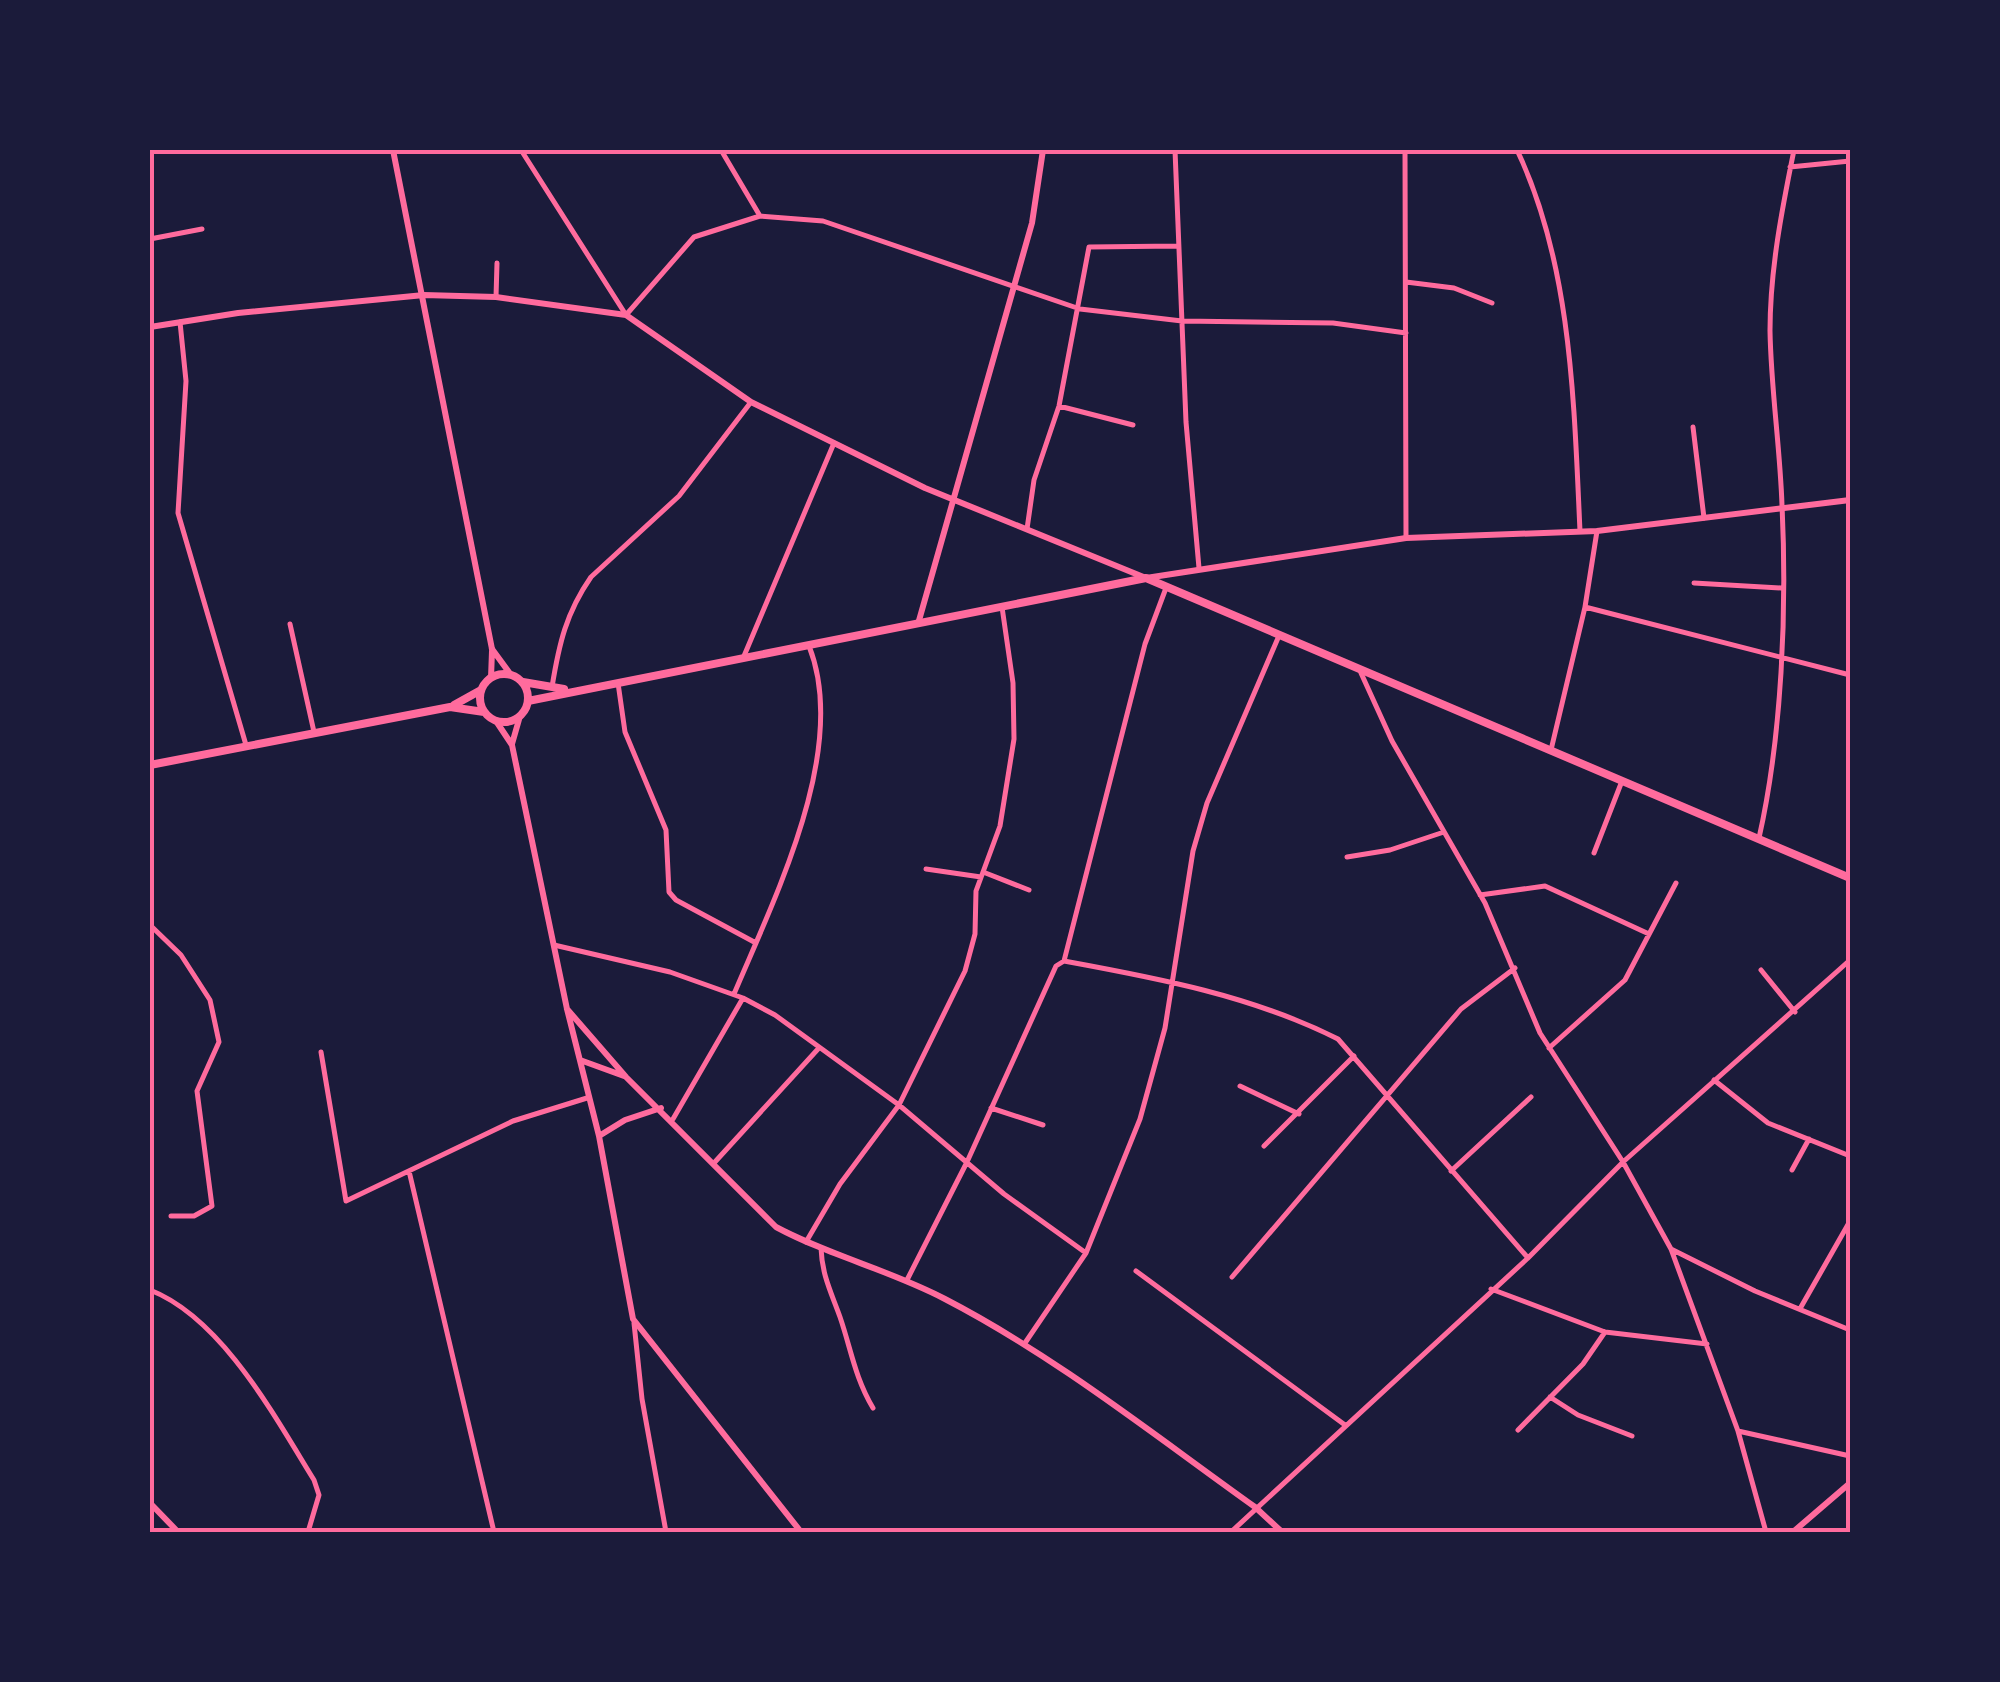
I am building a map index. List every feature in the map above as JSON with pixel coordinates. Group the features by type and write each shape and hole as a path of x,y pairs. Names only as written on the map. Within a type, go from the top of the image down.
{"main road":[{"path":"528,701 726,665 1146,578 1278,638 1850,878"},
{"path":"150,765 450,707 481,690 490,678 511,675 523,682 573,691"},
{"path":"450,707 484,712 496,721 520,716 528,701 523,682"},
{"path":"481,690 484,712"}],"street":[{"path":"393,150 492,649 490,678"},
{"path":"521,150 626,315 751,402 954,500 1146,578 1406,538 1597,530 1850,500"},
{"path":"721,150 760,216"},
{"path":"918,625 1038,197 1043,150"},
{"path":"1175,150 1177,246 1200,568"},
{"path":"1405,150 1406,538"},
{"path":"1759,839 1769,795 1781,588 1782,507 1770,328 1778,231 1794,150"},
{"path":"1519,151 1544,212 1557,290 1575,429 1580,531"},
{"path":"1790,167 1850,161"},
{"path":"626,315 694,237 760,216 823,221 1080,309 1182,321 1333,324 1406,333"},
{"path":"150,239 202,228"},
{"path":"1026,532 1034,480 1059,406 1089,247 1177,246"},
{"path":"496,264 496,297"},
{"path":"1406,282 1454,288 1492,303"},
{"path":"150,327 424,295 496,297 626,315"},
{"path":"180,321 186,381 178,513 202,609 247,748"},
{"path":"552,687 568,611 592,577 679,496 751,402"},
{"path":"1059,406 1133,425"},
{"path":"1694,427 1704,518"},
{"path":"743,659 834,444"},
{"path":"1551,750 1585,607 1597,530"},
{"path":"1694,583 1781,588"},
{"path":"1064,961 1145,644 1166,588"},
{"path":"1585,607 1779,660 1850,675"},
{"path":"806,1243 840,1184 899,1105 965,971 975,934 976,891 1000,826 1014,739 1014,683 1002,608"},
{"path":"290,624 314,735"},
{"path":"1025,1343 1086,1253 1140,1119 1166,1028 1193,851 1207,803 1278,638"},
{"path":"734,994 790,866 806,810 819,706 817,665 809,646"},
{"path":"492,649 511,675"},
{"path":"1361,673 1392,741 1480,895 1550,1048 1672,1248 1738,1430 1766,1532"},
{"path":"618,683 625,732 666,830 669,892 676,900 756,943"},
{"path":"512,745 520,716"},
{"path":"496,721 512,745 567,1010 599,1136 666,1532"},
{"path":"1594,853 1622,781"},
{"path":"1346,857 1390,850 1444,832"},
{"path":"926,869 982,874 1029,890"},
{"path":"1550,1048 1625,980 1676,883"},
{"path":"1480,895 1545,886 1649,934"},
{"path":"150,925 181,954 210,1000 219,1042 197,1090 212,1206 194,1216 171,1216"},
{"path":"554,944 670,972 743,998 899,1105 1086,1253"},
{"path":"1230,1532 1528,1258 1623,1162 1850,960"},
{"path":"907,1280 967,1162 1056,966 1064,961 1171,980 1308,1024 1338,1039 1528,1258"},
{"path":"1232,1276 1391,1096 1461,1009 1514,968"},
{"path":"1761,970 1795,1012"},
{"path":"673,1119 743,998"},
{"path":"567,1010 756,1211 806,1243 907,1280 1025,1343 1255,1507 1282,1532"},
{"path":"714,1163 818,1049"},
{"path":"322,1052 346,1201 513,1121 587,1098"},
{"path":"1264,1146 1354,1056"},
{"path":"579,1060 626,1076"},
{"path":"1714,1080 1768,1123 1850,1156"},
{"path":"1240,1086 1299,1114"},
{"path":"1452,1171 1531,1097"},
{"path":"599,1136 625,1120 662,1108"},
{"path":"991,1108 1044,1125"},
{"path":"1792,1170 1809,1140"},
{"path":"409,1171 494,1532"},
{"path":"1801,1308 1850,1221"},
{"path":"821,1248 826,1290 839,1315 854,1373 873,1408"},
{"path":"1672,1248 1755,1291 1850,1330"},
{"path":"1136,1272 1345,1425"},
{"path":"1491,1288 1605,1332 1707,1344"},
{"path":"150,1290 205,1328 255,1386 314,1480 318,1495 308,1532"},
{"path":"633,1319 801,1532"},
{"path":"1518,1430 1583,1364 1605,1332"},
{"path":"1550,1397 1578,1415 1632,1436"},
{"path":"1738,1430 1850,1456"},
{"path":"1793,1532 1850,1483"},
{"path":"150,1503 178,1532"}]}
